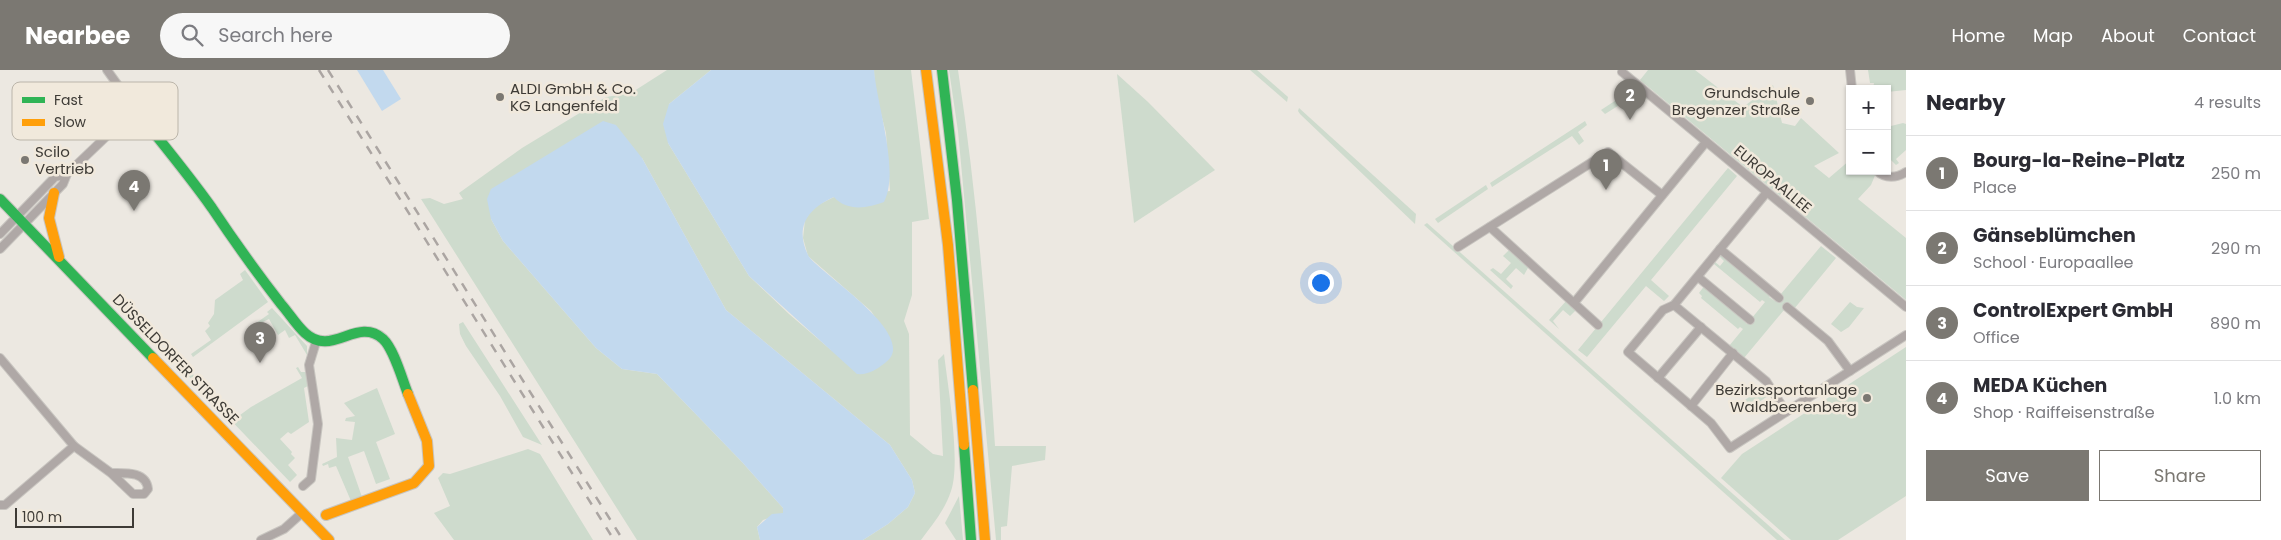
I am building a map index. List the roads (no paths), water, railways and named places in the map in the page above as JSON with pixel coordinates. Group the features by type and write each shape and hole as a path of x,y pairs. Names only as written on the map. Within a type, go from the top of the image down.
{"main road":[{"path":"926,70 948,245 971,540"},
{"path":"942,70 957,200 985,540"},
{"path":"159,140 210,206 226,232 294,322 316,342 328,342 358,332 377,335 385,342 427,441 429,466 414,482 326,515"},
{"path":"54,193 50,218 59,259"},
{"name":"DÜSSELDORFER STRASSE","path":"0,199 329,540"}],"street":[{"path":"107,70 116,82"},
{"path":"1850,70 1852,85"},
{"name":"EUROPAALLEE","path":"1622,72 1906,307"},
{"path":"0,249 63,184 67,174 103,140"},
{"path":"1574,303 1706,142"},
{"path":"1458,247 1608,152 1662,195"},
{"path":"1885,175 1895,177 1906,172"},
{"path":"0,234 55,177 67,174"},
{"path":"1767,192 1674,305 1663,310 1628,352 1712,423 1730,448 1906,335"},
{"path":"1490,227 1598,325"},
{"path":"1720,249 1779,298"},
{"path":"1698,277 1750,320"},
{"path":"1674,305 1766,381 1786,412"},
{"path":"1787,307 1828,341 1850,371"},
{"path":"1658,378 1701,327"},
{"path":"304,486 311,479 318,424 309,365 316,342"},
{"path":"1691,406 1733,353"},
{"path":"0,358 74,446 111,473"},
{"path":"0,505 5,505 74,446"},
{"path":"261,540 284,530 302,512"}],"water":[{"path":"357,70 383,70 401,99 382,111"},
{"path":"711,70 874,70 889,156 890,173 884,202 865,207 851,207 839,202 834,197 817,207 806,219 803,235 808,255 864,305 879,321 890,337 893,351 885,363 875,370 865,374 857,374 749,276 668,143 663,124 669,104"},
{"path":"603,121 616,125 642,158 726,310 890,445 912,480 915,493 908,507 888,524 863,540 760,540 757,527 772,514 783,513 783,508 742,462 657,374 622,369 596,348 503,241 491,219 487,199 491,189"}],"railway":[{"path":"319,70 614,540"},
{"path":"328,70 623,540"}],"place":[{"name":"ALDI GmbH & Co. KG Langenfeld","path":"500,97"},
{"name":"Grundschule Bregenzer Straße","path":"1810,101"},
{"name":"Gänseblümchen","path":"1630,120"},
{"name":"Scilo Vertrieb","path":"25,160"},
{"name":"Bourg-la-Reine-Platz","path":"1606,190"},
{"name":"MEDA Küchen","path":"134,211"},
{"name":"ControlExpert GmbH","path":"260,363"},
{"name":"Bezirkssportanlage Waldbeerenberg","path":"1867,398"}]}
